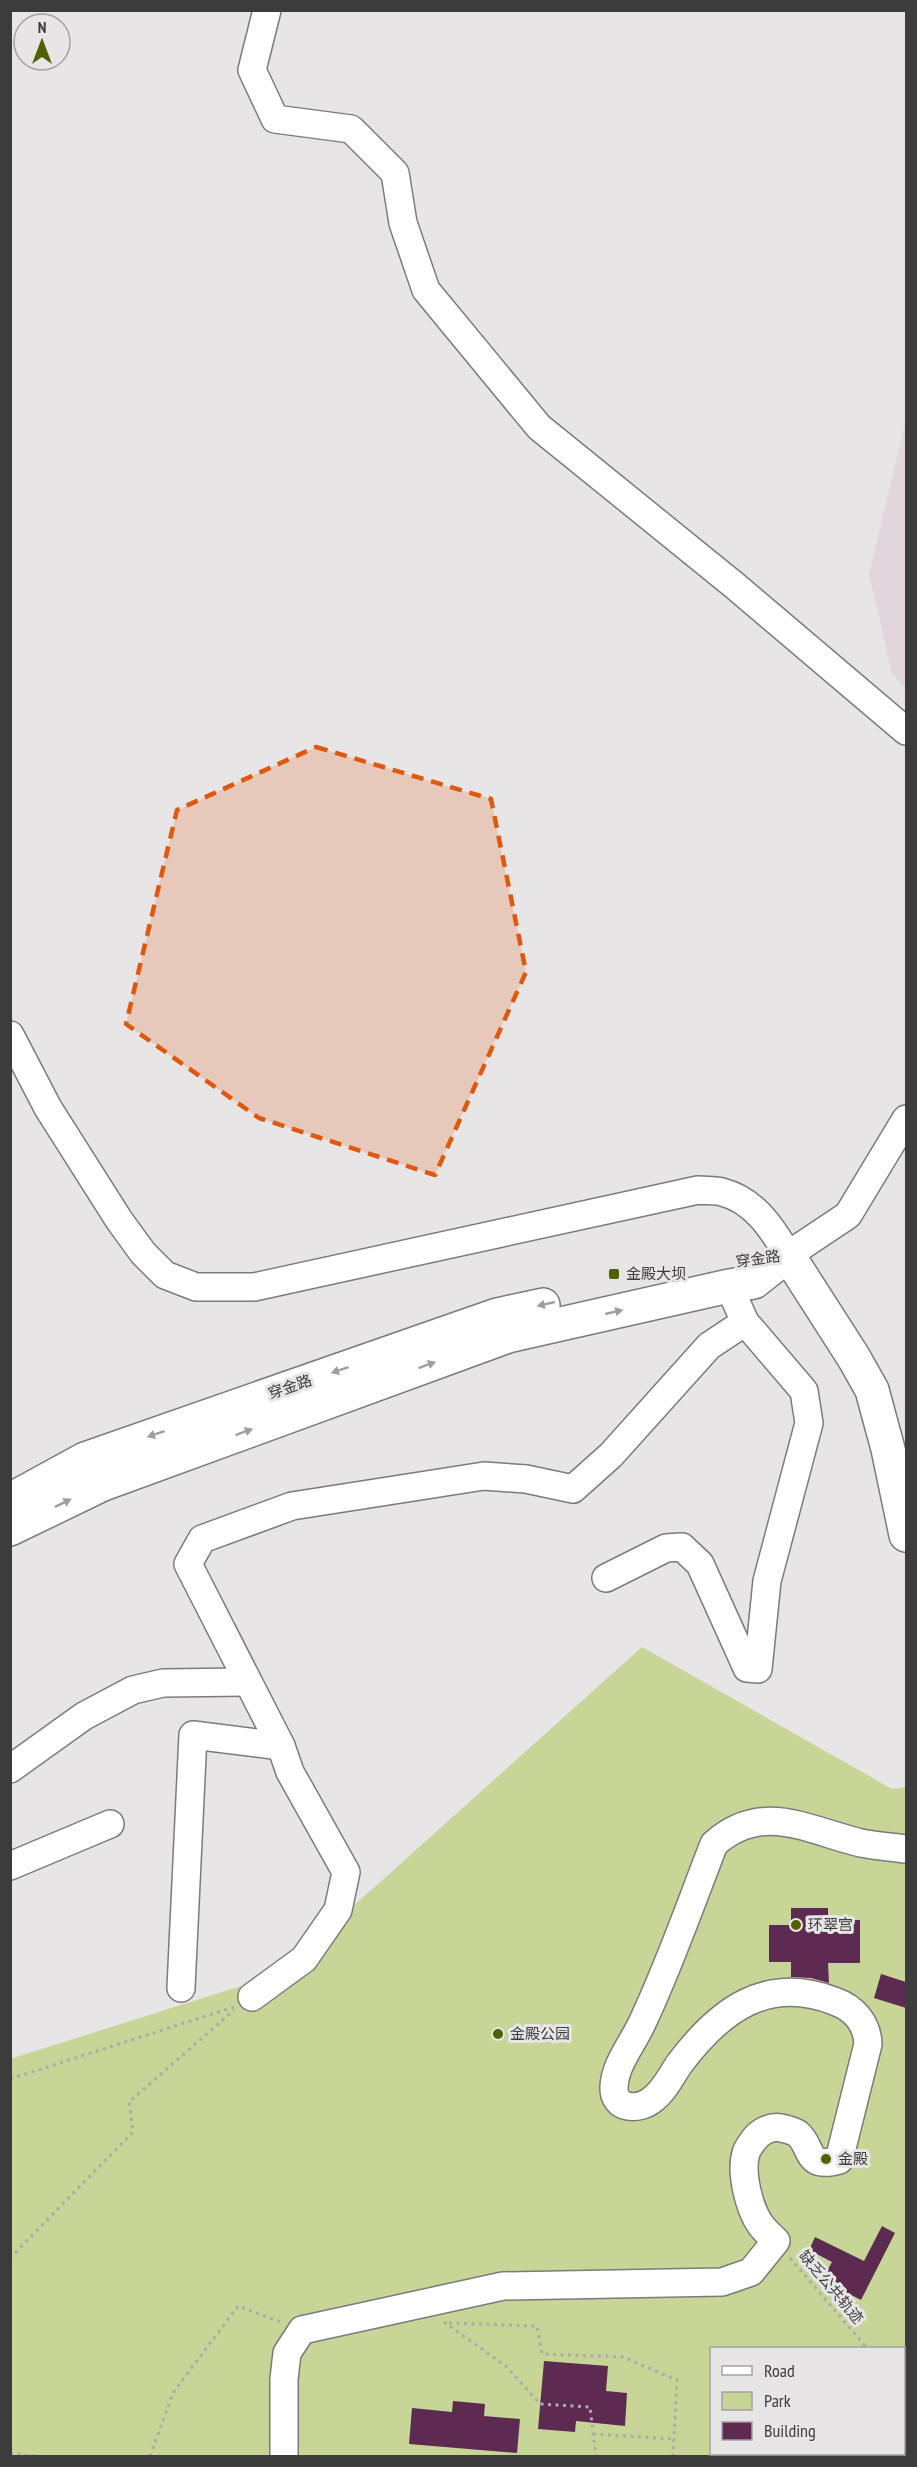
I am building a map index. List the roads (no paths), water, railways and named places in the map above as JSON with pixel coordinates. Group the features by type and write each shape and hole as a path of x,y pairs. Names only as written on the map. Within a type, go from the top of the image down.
{"main road":[{"name":"穿金路","path":"10,1529 103,1484 508,1336 754,1282 788,1255"},
{"name":"穿金路","path":"10,1500 85,1459 497,1315 758,1257 788,1255"},
{"path":"788,1255 872,1390 888,1449 906,1535"}],"street":[{"path":"267,10 252,70 275,119 351,129 395,173 403,223 426,290 539,427 734,585 906,731"},
{"path":"10,1035 48,1108 119,1220 143,1253 165,1275 180,1282 213,1288 254,1287 698,1190 722,1192 752,1206 771,1228 788,1255 848,1215 906,1119"},
{"path":"606,1578 666,1548 682,1547 700,1564 747,1668 758,1669 767,1581 809,1423 804,1391 769,1353 745,1322 729,1286"},
{"path":"252,1997 304,1959 338,1910 346,1872 290,1772 281,1746 188,1564 202,1539 292,1506 484,1476 526,1479 573,1489 611,1455 709,1346 745,1322"},
{"path":"10,1769 84,1716 133,1690 163,1683 247,1682"},
{"path":"181,1988 193,1735 281,1746"},
{"path":"284,2457 284,2379 287,2353 302,2330 502,2286 722,2282 751,2272 776,2241 759,2223 748,2199 746,2153 756,2137 763,2132 772,2128 781,2128 798,2134 812,2156 820,2161 830,2163 839,2160 868,2044 862,2020 839,2002 804,1992 782,1991 762,1995 746,2001 724,2016 698,2040 652,2100 635,2107 626,2107 618,2102 614,2093 616,2075 644,2021 714,1844 728,1831 747,1823 788,1822 863,1843 906,1849"},
{"path":"10,1866 110,1824"}],"place":[{"name":"金殿大坝","path":"614,1274"},
{"name":"环翠宫","path":"796,1925"},
{"name":"金殿公园","path":"498,2034"},
{"name":"金殿","path":"826,2159"}]}
